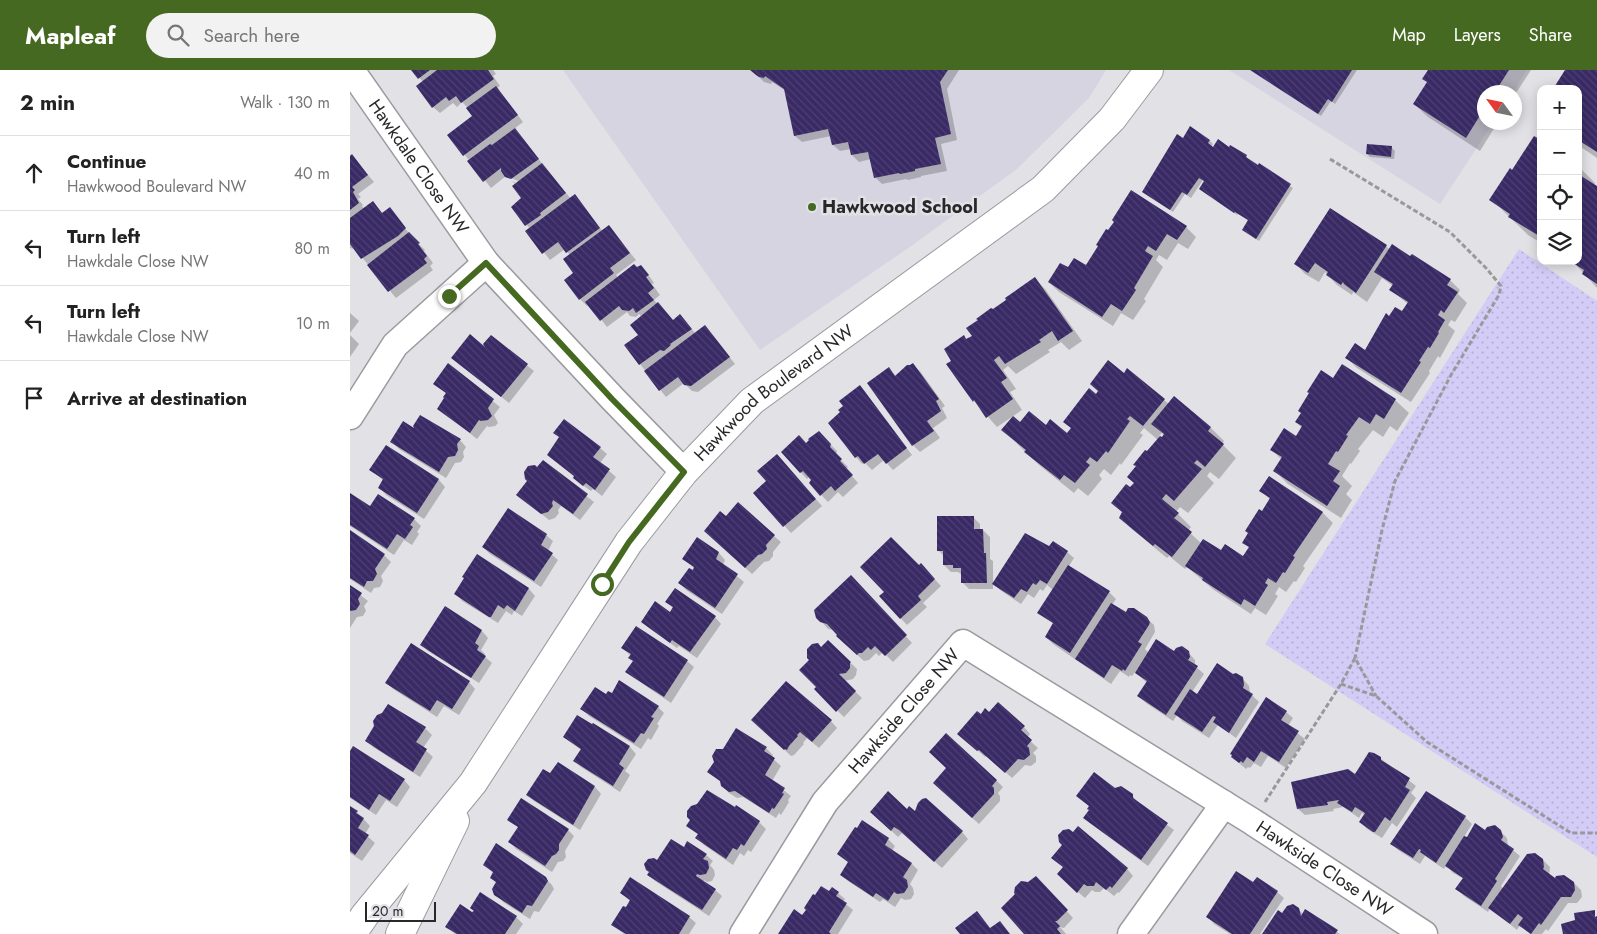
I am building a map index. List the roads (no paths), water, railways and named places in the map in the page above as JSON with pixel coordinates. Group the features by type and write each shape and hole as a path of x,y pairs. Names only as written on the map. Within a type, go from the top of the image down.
{"street":[{"name":"Hawkdale Close NW","path":"350,70 486,263 612,399 684,472"},
{"name":"Hawkwood Boulevard NW","path":"352,934 365,915 473,783 629,542 684,472 752,401 1043,189 1112,119 1149,70"},
{"path":"350,416 395,345 486,263"},
{"name":"Hawkside Close NW","path":"743,934 825,802 963,643 1224,804 1424,934"},
{"name":"Hawkwood Boulevard NW","path":"400,934 473,783"},
{"path":"1131,934 1224,804"}],"place":[{"name":"Hawkwood School","path":"812,207"}]}
